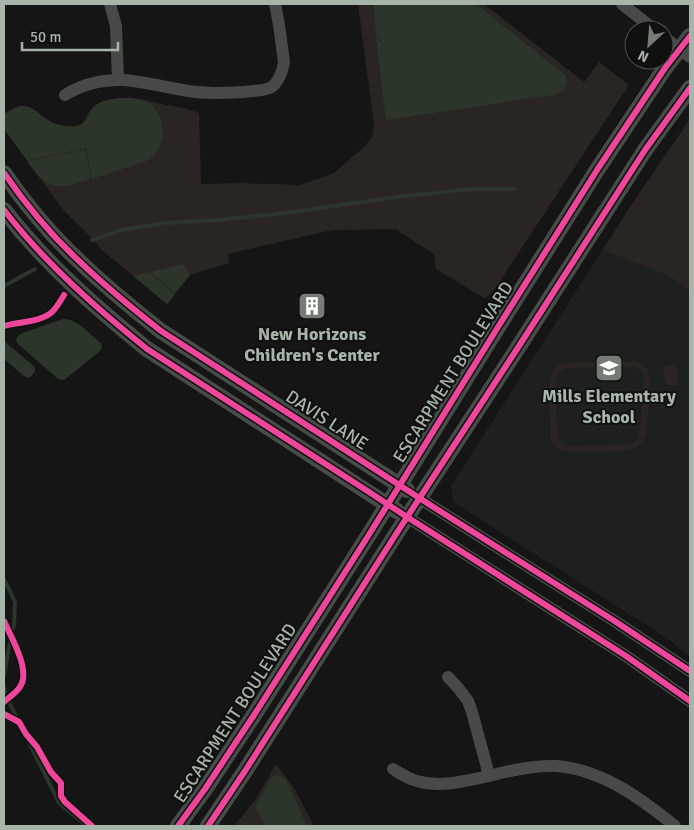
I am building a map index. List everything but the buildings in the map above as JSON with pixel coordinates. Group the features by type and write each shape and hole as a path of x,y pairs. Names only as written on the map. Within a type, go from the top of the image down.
{"main road":[{"name":"ESCARPMENT BOULEVARD","path":"178,826 254,715 597,170 687,47"},
{"path":"208,826 645,150 690,88"},
{"name":"DAVIS LANE","path":"4,172 17,191 77,260 161,331 419,498"},
{"path":"4,210 71,285 147,349 407,517"},
{"path":"226,758 245,771"}],"street":[{"path":"110,4 116,26 118,80"},
{"path":"65,95 87,85 118,80 204,93 253,91 270,88 274,85 283,68 275,4"},
{"path":"622,4 642,20"},
{"path":"674,41 687,47"},
{"name":"DAVIS LANE","path":"419,498 613,620 690,671"},
{"path":"407,517 626,656 690,701"},
{"path":"448,677 459,689 470,707 489,775"},
{"path":"393,769 415,781 429,784 449,784 522,768 558,766 598,776 616,784 636,796 674,826"}],"shaded area":[{"path":"358,4 484,4 584,82 599,62 629,85 492,293 484,298 436,269 434,254 395,229 332,230 228,254 229,263 190,275 167,304 103,251 64,211 4,129 4,114 21,106 30,107 47,120 56,124 76,126 83,122 94,106 102,102 118,98 136,99 181,107 199,113 201,184 300,185 334,173 364,147 372,137 374,124"},
{"path":"374,4 476,4 565,75 566,86 563,91 553,95 386,120 376,38 410,65 376,37"},
{"path":"132,98 147,102 152,106 162,122 163,136 158,150 149,160 92,179 86,148 27,160 4,129 4,114 21,106 32,109 54,123 74,127 81,125 92,109 100,103 111,99"},
{"name":"Mills Elementary School","path":"690,119 690,656 665,637 453,502 451,486 628,210"},
{"path":"690,119 690,290 669,276 603,250"},
{"path":"85,149 91,179 70,185 55,186 48,183 42,179 27,161"},
{"path":"183,264 190,275 175,293 150,272"},
{"path":"148,272 175,294 167,304 133,276"},
{"path":"63,319 73,321 83,328 101,343 102,348 64,380 58,379 18,344 16,340 20,334"},
{"path":"4,341 35,367 35,372 29,378 25,377 4,359"},
{"path":"570,362 635,362 645,367 649,375 650,391 646,433 638,446 629,450 582,452 564,451 555,446 551,439 551,376 556,367","holes":["635,367 640,369 644,375 640,430 635,441 628,445 569,446 562,442 557,427 556,407 556,380 560,372 571,368"]},
{"path":"673,364 678,374 677,385 668,385 663,372 665,366"},
{"path":"276,764 294,788 314,826 234,826 256,799"},
{"path":"277,775 285,779 307,826 265,826 256,805 272,777"}],"waterway":[{"path":"92,240 121,230 165,223 220,220 293,212 397,197 472,189 514,189"},
{"path":"4,286 35,269"},
{"path":"4,579 15,602 14,625 4,675"},
{"path":"4,686 6,696 59,803 87,826"}],"cycle path":[{"path":"178,826 254,715 597,170 665,68 690,36"},
{"path":"208,826 645,150 690,88"},
{"path":"4,173 59,241 109,288 161,331 690,671"},
{"path":"4,210 36,248 71,284 147,349 626,656 690,701"},
{"path":"4,326 37,320 49,315 64,295"},
{"path":"4,621 18,653 23,671 23,678 18,690 4,702"},
{"path":"4,714 19,722 37,747 51,772 61,783 61,796 65,802 92,826"}],"place":[{"name":"New Horizons Children's Center","path":"312,306"},
{"name":"Mills Elementary School","path":"609,368"}]}
